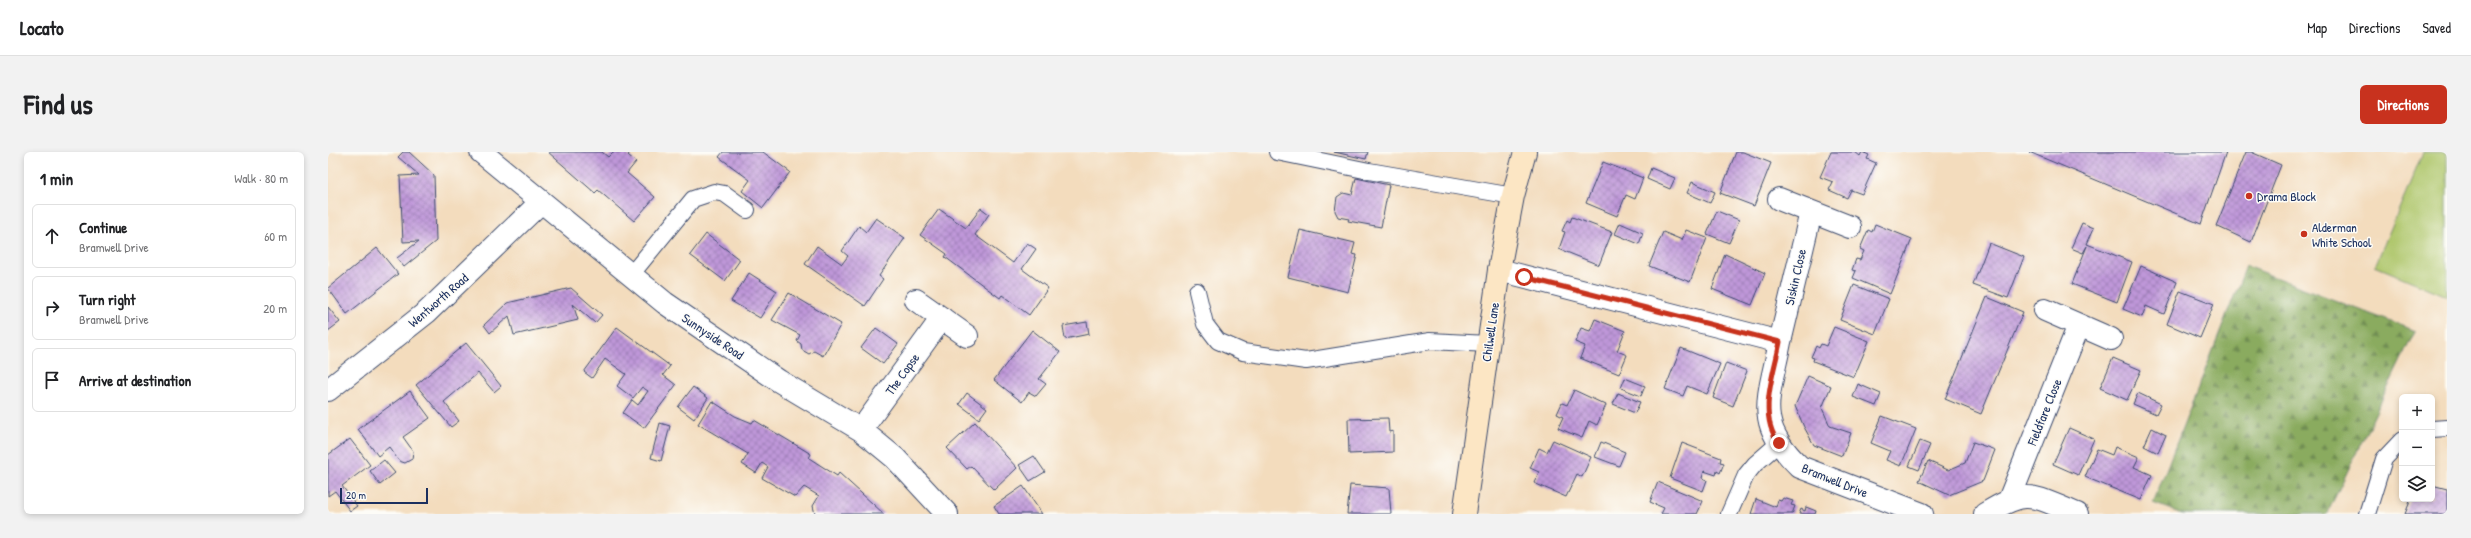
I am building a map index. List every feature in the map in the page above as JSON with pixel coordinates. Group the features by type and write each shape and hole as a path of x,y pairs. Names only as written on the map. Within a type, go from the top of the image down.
{"street":[{"name":"Sunnyside Road","path":"481,152 540,203 665,303 733,350 861,430 895,458 947,514"},
{"name":"Chilwell Lane","path":"1464,514 1499,270 1513,196 1525,152"},
{"path":"1779,199 1850,227"},
{"name":"Wentworth Road","path":"328,390 427,312 540,203"},
{"name":"Siskin Close","path":"1780,342 1811,212"},
{"path":"1499,270 1780,342"},
{"path":"916,300 967,336"},
{"path":"2045,310 2111,339"},
{"name":"The Copse","path":"861,430 942,318"},
{"name":"Fieldfare Close","path":"2009,500 2079,325"},
{"name":"Bramwell Drive","path":"1780,342 1767,414 1773,436 1800,467 1922,514"},
{"path":"1985,514 2009,500 2023,495 2034,496 2076,514"}],"lane":[{"path":"1277,152 1369,171 1513,196"},
{"path":"630,276 693,199 714,192 725,194 747,210"},
{"path":"1197,291 1205,324 1218,341 1243,352 1306,360 1430,342 1488,344"},
{"path":"2435,429 2447,428"},
{"path":"1729,514 1746,475 1755,464 1779,443"},
{"path":"2367,514 2384,459 2399,443"}],"green space":[{"path":"2423,152 2447,152 2447,296 2375,266"},
{"path":"2246,266 2415,331 2327,514 2182,514 2153,503"}],"building":[{"path":"403,152 409,152 434,175 436,241 404,267 397,258 419,241 403,242 400,176 419,175 398,157"},
{"path":"548,152 602,152 608,157 613,152 631,152 628,155 636,162 627,173 655,197 634,221 598,190 595,193"},
{"path":"723,152 763,152 790,172 763,208 742,191 750,180 719,157"},
{"path":"1334,152 1368,152 1366,159"},
{"path":"1736,152 1743,152 1771,163 1754,206 1720,193"},
{"path":"1831,152 1855,152 1860,156 1862,152 1869,155 1867,159 1876,163 1862,194 1851,190 1847,198 1829,190 1833,182 1820,177"},
{"path":"2029,152 2226,152 2201,224"},
{"name":"Drama Block","path":"2246,152 2251,152 2281,165 2251,242 2216,226"},
{"path":"1603,162 1643,178 1635,199 1626,195 1617,216 1586,203"},
{"path":"1651,168 1675,178 1670,189 1647,179"},
{"path":"1356,178 1389,185 1381,227 1348,221 1349,219 1338,217 1335,211 1337,197 1343,193 1352,195"},
{"path":"1692,182 1715,192 1710,203 1687,193"},
{"path":"981,208 989,214 975,235 1013,263 1027,243 1036,249 1022,269 1048,288 1029,315 1002,295 1000,298 945,257 947,254 920,235 939,209 966,228"},
{"path":"1717,211 1739,220 1729,243 1707,234"},
{"path":"1572,217 1612,232 1599,265 1559,249 1565,232 1562,231 1567,220 1570,222"},
{"path":"876,218 905,238 879,276 883,279 865,306 805,264 817,246 842,264 848,256 842,251 859,226 866,232"},
{"path":"1620,223 1643,233 1639,244 1615,234"},
{"path":"2082,223 2094,228 2087,244 2132,262 2117,302 2072,284 2087,246 2083,253 2071,248"},
{"path":"1875,224 1912,239 1890,294 1853,278 1856,271 1852,270 1856,259 1860,260 1864,251 1860,249 1868,230 1872,232"},
{"path":"1300,230 1355,243 1352,254 1357,255 1348,292 1288,277"},
{"path":"1686,230 1707,238 1690,282 1649,266 1663,232 1682,240"},
{"path":"706,234 740,260 725,281 690,255"},
{"path":"1989,243 2024,257 2008,298 1973,285"},
{"path":"377,248 398,274 347,314 328,288"},
{"path":"1725,254 1765,273 1752,305 1712,289"},
{"path":"2141,266 2177,282 2164,314 2146,306 2142,317 2123,309"},
{"path":"749,273 777,291 760,318 731,301"},
{"path":"1854,285 1889,299 1875,334 1840,320"},
{"path":"571,288 602,315 595,323 573,304 578,320 514,335 509,316 490,333 484,325 507,303"},
{"path":"2180,291 2214,304 2200,338 2167,324"},
{"path":"789,293 841,324 823,356 814,351 809,354 802,350 801,344 797,341 800,335 772,320"},
{"path":"1987,297 2023,312 1981,414 1945,399"},
{"path":"328,307 340,322 328,331"},
{"path":"1595,319 1625,331 1617,351 1627,355 1619,374 1580,358 1585,346 1575,342 1581,328 1590,331"},
{"path":"1087,322 1089,334 1065,339 1063,326"},
{"path":"617,327 670,366 663,375 676,385 644,428 623,413 632,400 638,405 648,391 642,387 633,398 617,386 626,374 605,359 592,378 584,372"},
{"path":"1834,327 1869,341 1854,377 1813,361 1814,358 1811,357 1816,346 1819,348 1821,344 1826,346"},
{"path":"876,328 898,344 883,364 861,348"},
{"path":"1032,330 1060,352 1039,379 1046,384 1036,396 1029,392 1022,402 994,380"},
{"path":"466,343 501,386 494,392 478,373 444,402 459,421 451,427 416,385"},
{"path":"1681,348 1720,364 1707,394 1687,386 1683,396 1665,389"},
{"path":"2113,358 2141,370 2127,400 2100,388"},
{"path":"1726,363 1747,371 1733,406 1713,398"},
{"path":"1808,376 1831,386 1822,408 1830,426 1851,433 1842,456 1814,445 1795,406"},
{"path":"1625,378 1645,386 1641,396 1621,388"},
{"path":"1858,384 1881,394 1876,406 1853,397"},
{"path":"693,387 708,398 694,419 678,407"},
{"path":"1574,390 1606,405 1597,425 1589,421 1582,438 1558,428 1563,417 1557,414 1562,403 1567,405"},
{"path":"410,391 430,418 403,437 413,451 412,459 405,463 399,461 389,447 378,456 358,429"},
{"path":"967,393 987,408 979,419 959,404"},
{"path":"1618,393 1640,402 1635,413 1613,404"},
{"path":"2138,393 2161,404 2156,414 2133,404"},
{"path":"712,401 735,416 752,423 754,420 811,454 809,458 837,476 839,473 884,514 815,514 813,506 819,496 804,487 795,497 762,478 768,467 762,463 756,473 742,464 748,454 698,424"},
{"path":"1882,416 1916,429 1901,466 1886,460 1890,451 1871,443"},
{"path":"1388,418 1389,432 1393,431 1393,452 1349,454 1348,419"},
{"path":"975,422 1017,468 994,490 971,466 967,469 947,448"},
{"path":"660,423 670,426 661,461 651,458"},
{"path":"2069,428 2094,439 2078,475 2053,464"},
{"path":"2152,428 2166,435 2158,453 2144,446"},
{"path":"350,439 370,465 342,486 357,506 350,511 335,491 328,496 328,455"},
{"path":"1553,440 1591,457 1582,477 1577,474 1566,497 1534,483 1539,472 1530,468 1539,448 1547,452"},
{"path":"1920,441 1930,445 1919,470 1909,466"},
{"path":"1601,442 1625,452 1619,466 1595,457"},
{"path":"1973,442 1995,450 1983,481 1949,495 1919,481 1928,461 1948,470 1965,463"},
{"path":"1682,443 1721,458 1720,462 1724,463 1720,473 1717,471 1716,475 1704,471 1702,478 1707,480 1703,491 1670,478"},
{"path":"2115,447 2139,457 2134,467 2152,475 2141,500 2085,477 2097,449 2112,455"},
{"path":"1034,456 1045,472 1030,481 1019,465"},
{"path":"384,460 395,473 380,485 370,471"},
{"path":"1658,482 1703,501 1697,514 1661,514 1664,508 1650,502"},
{"path":"1350,485 1389,488 1391,514 1347,514"},
{"path":"1023,486 1042,514 999,514 994,506"},
{"path":"2435,486 2447,489 2447,514 2405,514 2410,502 2435,502"},
{"path":"1783,498 1793,501 1791,505 1795,506 1792,514 1751,514 1756,499 1776,507 1778,500 1781,501"},
{"path":"1806,507 1816,511 1815,514 1799,514 1801,509 1805,511"}],"place":[{"name":"Drama Block","path":"2249,196"},
{"name":"Alderman White School","path":"2304,234"}],"route":[{"path":"1524,277 1780,342 1767,414 1773,436 1779,443"}]}
